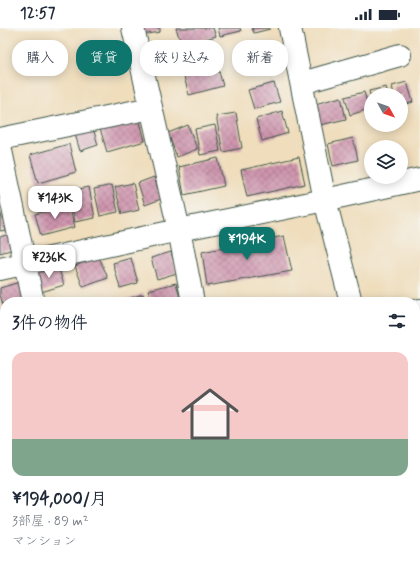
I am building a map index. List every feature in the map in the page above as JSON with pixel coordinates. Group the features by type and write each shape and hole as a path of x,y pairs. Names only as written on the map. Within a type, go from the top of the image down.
{"street":[{"path":"133,28 179,230 192,297"},
{"path":"290,28 325,200 350,297"},
{"path":"302,83 400,55"},
{"path":"0,139 151,108"},
{"path":"0,146 32,297"},
{"path":"0,269 420,179"}],"building":[{"path":"141,28 160,28 160,32 142,35"},
{"path":"176,28 213,28 216,36 202,40 180,40"},
{"path":"218,28 240,28 241,31 220,36"},
{"path":"252,28 270,28 270,29 254,33"},
{"path":"184,76 220,76 223,86 189,95"},
{"path":"407,82 413,102 408,104 408,88 392,88 392,86"},
{"path":"274,83 280,102 254,109 248,90"},
{"path":"364,92 364,111 350,115 345,97"},
{"path":"341,97 346,119 320,125 315,104"},
{"path":"282,111 288,133 262,141 256,119"},
{"path":"236,113 242,148 223,152 216,116"},
{"path":"138,114 145,141 107,152 99,125"},
{"path":"188,125 197,149 177,157 168,133"},
{"path":"215,125 220,151 200,155 195,129"},
{"path":"93,128 98,145 80,151 75,134"},
{"path":"353,138 358,160 333,166 328,144"},
{"path":"69,144 76,172 38,183 30,155"},
{"path":"299,157 305,184 247,197 241,170"},
{"path":"218,158 224,186 184,195 179,167"},
{"path":"154,177 161,199 145,205 138,183"},
{"path":"133,183 139,210 122,214 115,187"},
{"path":"112,185 118,212 100,216 94,189"},
{"path":"89,187 95,218 75,222 69,191"},
{"path":"69,205 75,227 41,236 35,214"},
{"path":"0,212 6,230 0,231"},
{"path":"12,233 17,248 0,253 0,237"},
{"path":"284,236 292,271 207,286 202,252"},
{"path":"171,252 177,273 157,279 151,258"},
{"path":"99,257 108,278 83,287 75,266"},
{"path":"131,258 138,283 120,288 113,263"},
{"path":"58,266 64,285 41,292 35,272"},
{"path":"23,281 28,297 1,297 0,288"},
{"path":"176,283 180,297 150,297 148,290"},
{"path":"143,294 144,297 134,297"}]}
